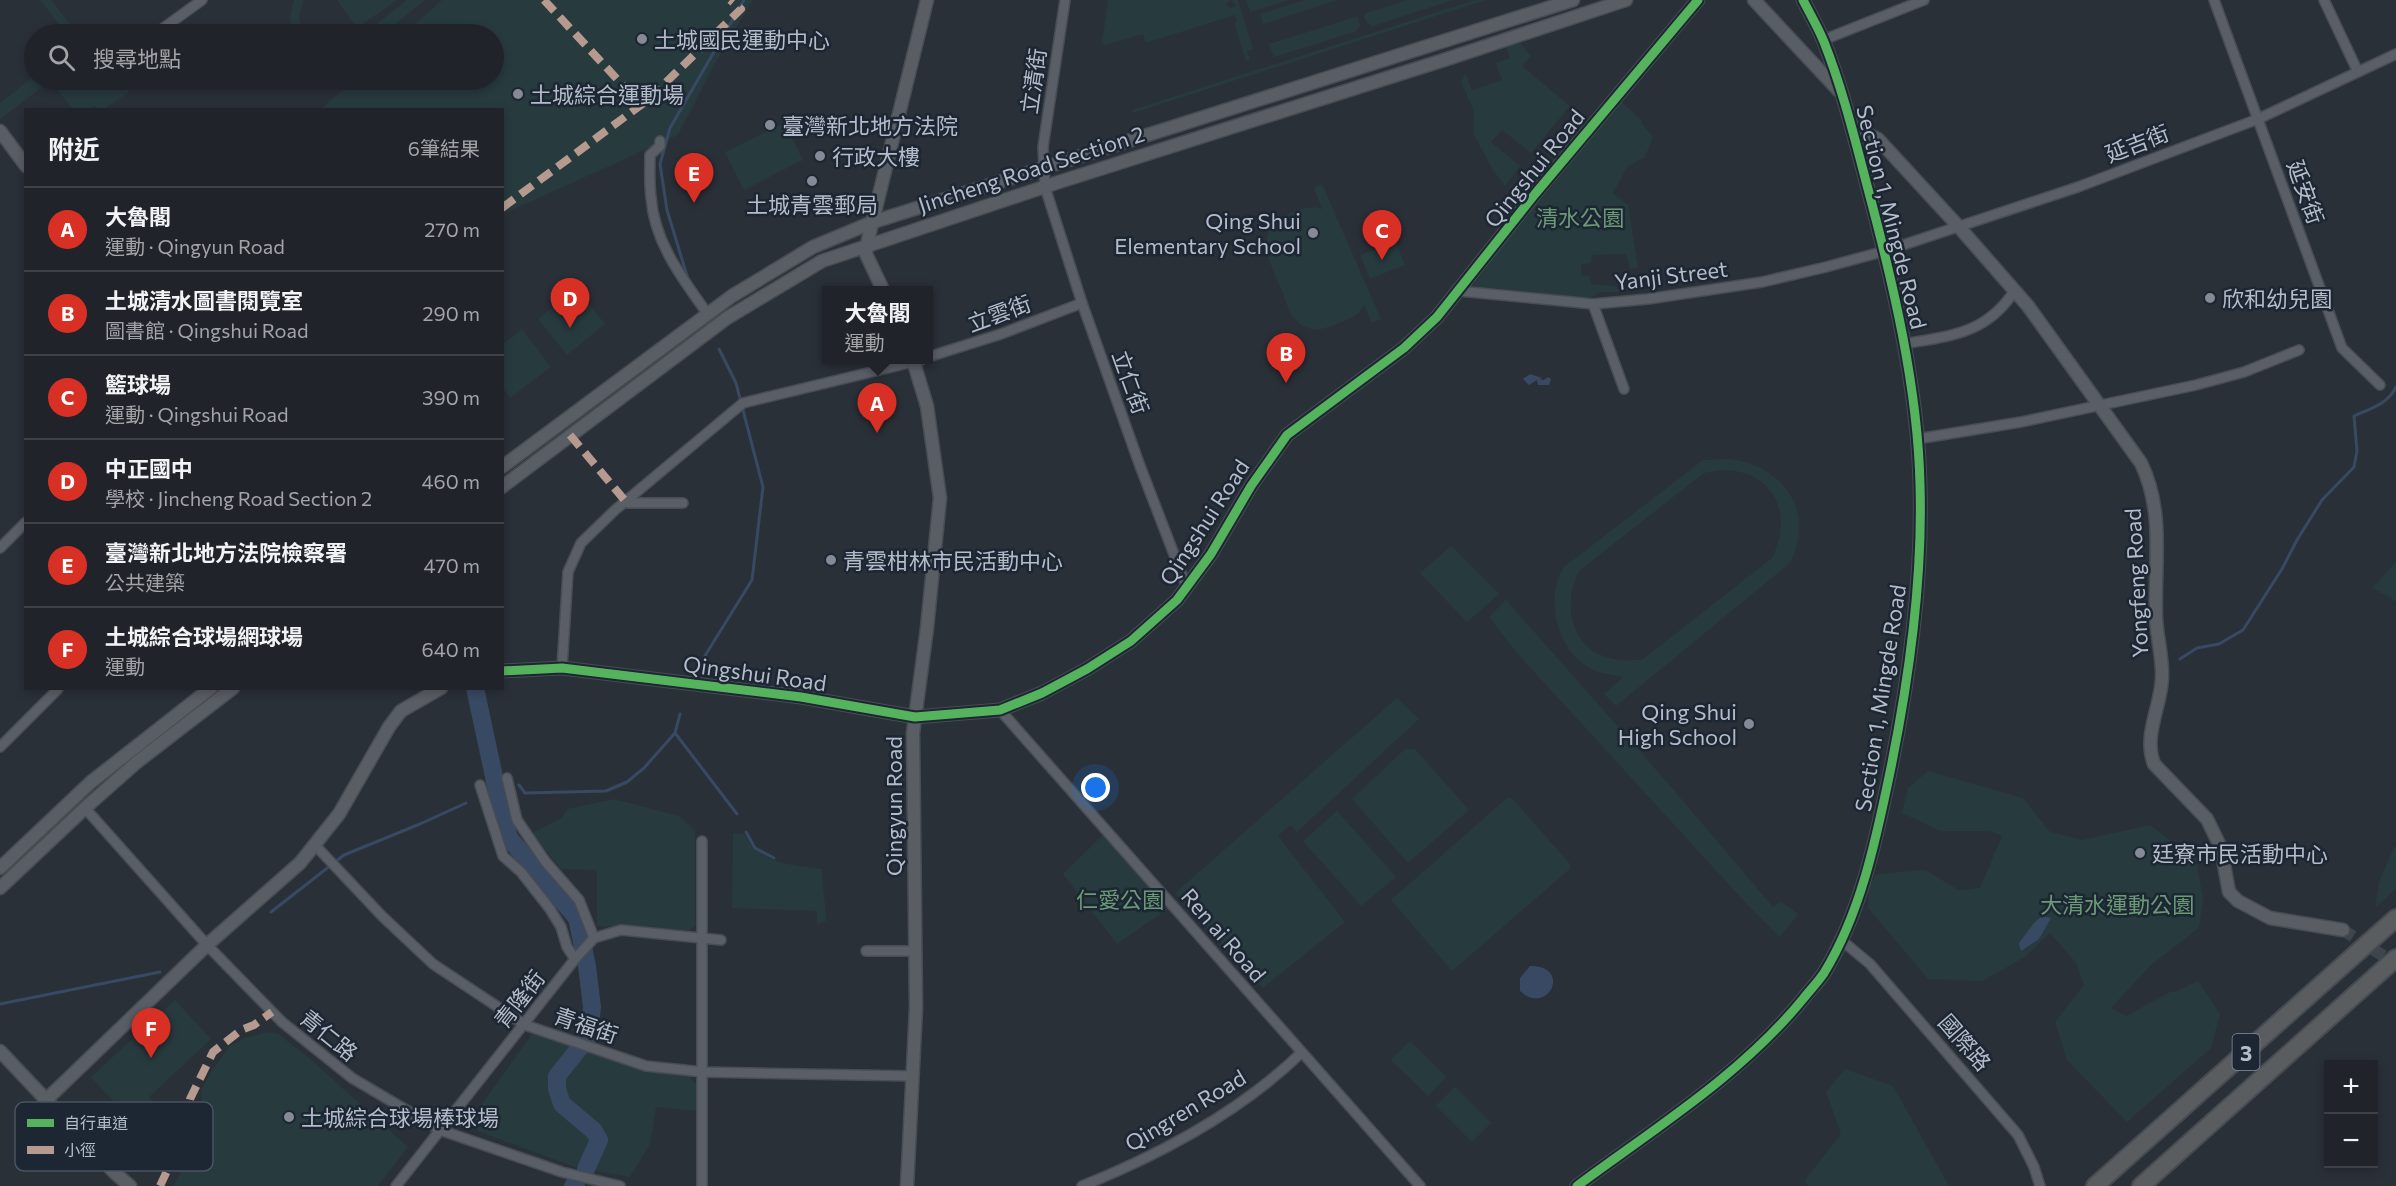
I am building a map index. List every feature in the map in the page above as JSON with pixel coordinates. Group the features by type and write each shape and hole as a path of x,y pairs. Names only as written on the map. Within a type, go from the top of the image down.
{"highway":[{"name":"3","path":"2095,1186 2396,918"},
{"name":"3","path":"2141,1186 2396,958"}],"street":[{"path":"169,24 202,0"},
{"path":"882,286 866,254 867,244 927,0"},
{"name":"立清街","path":"1045,187 1043,147 1065,0"},
{"name":"Jincheng Road Section 2","path":"504,466 707,314 813,246 873,222 1573,0"},
{"name":"Jincheng Road Section 2","path":"504,485 727,318 822,261 867,244 1626,0"},
{"name":"Qingshui Road","path":"504,671 562,668 801,697 915,717 1000,710 1042,693 1108,657 1163,615 1187,588 1211,554 1275,449 1287,435 1404,348 1437,317 1535,195 1698,0"},
{"path":"1754,0 1842,94"},
{"name":"Section 1, Mingde Road","path":"1577,1186 1695,1101 1782,1025 1823,974 1858,898 1874,852 1909,670 1920,549 1920,482 1917,439 1903,344 1885,251 1852,127 1823,40 1803,0"},
{"path":"1823,40 1924,0"},
{"name":"延安街","path":"2214,0 2342,348 2380,385"},
{"path":"2324,0 2358,72"},
{"name":"延吉街","path":"1885,251 2078,187 2258,119 2396,54"},
{"name":"Yongfeng Road","path":"1852,127 1878,139 2015,290 2141,463 2150,482 2156,507 2156,618 2162,677 2149,752 2154,764 2206,819 2222,848 2229,892 2238,901 2270,918 2343,930"},
{"path":"0,131 24,163"},
{"path":"660,141 660,146 650,155 651,198 654,216 662,243 707,314"},
{"name":"立仁街","path":"1045,187 1082,303 1140,466 1187,588"},
{"name":"Yanji Street","path":"1459,291 1593,304 1648,299 1762,282 1885,251"},
{"path":"1903,344 1945,337 1978,326 2004,308 2015,290"},
{"name":"立雲街","path":"933,355 1001,334 1082,303"},
{"path":"1593,304 1624,389"},
{"path":"1917,439 2021,422 2225,377 2299,350"},
{"path":"562,668 568,572 581,543 615,510 742,403 900,364"},
{"name":"Qingyun Road","path":"907,1186 916,1008 913,733 927,628 940,498 927,406 917,364"},
{"path":"627,502 683,502"},
{"path":"0,548 24,524"},
{"path":"0,747 57,690"},
{"path":"0,868 91,782 208,690"},
{"path":"0,888 137,762 229,690"},
{"path":"0,1051 46,1100 207,945 300,863 339,814 389,727 401,711 432,690"},
{"name":"Ren ai Road","path":"1000,710 1420,1186"},
{"path":"507,778 517,820 545,861 579,900 594,939 621,930 721,940"},
{"path":"480,785 503,856 521,872 550,909 575,959"},
{"name":"青仁路","path":"85,808 207,945 282,1022 343,1071 440,1130 562,1172 620,1186"},
{"path":"702,841 704,1072 702,1186"},
{"name":"青福街","path":"314,844 382,916 433,964 525,1024 646,1066 704,1072 912,1076"},
{"name":"青隆街","path":"396,1186 575,959 594,939"},
{"name":"國際路","path":"1840,939 1870,964 2018,1135 2034,1167 2040,1186"},
{"path":"866,951 915,951"},
{"name":"Qingren Road","path":"1082,1186 1129,1167 1191,1132 1261,1087 1301,1053"},
{"path":"113,1171 130,1186"}],"green space":[{"path":"40,0 51,0 70,24 59,24"},
{"path":"294,0 304,0 299,16 300,24 291,24"},
{"path":"337,0 397,0 363,24 354,24"},
{"path":"407,0 425,0 395,24 377,24"},
{"name":"土城綜合運動場","path":"442,0 753,0 713,67 678,135 504,214 504,108 322,108 343,90 504,90 504,24 415,24"},
{"path":"1108,0 1231,0 1238,0 1253,49 1247,51 1250,60 1246,61 1234,23 1237,21 1235,15 1146,43 1143,34 1106,45 1102,43","holes":["1231,0 1236,5 1231,9 1226,4"]},
{"path":"1246,0 1289,0 1250,12"},
{"path":"1305,0 1338,0 1263,24 1260,14"},
{"path":"1407,0 1453,0 1373,26 1367,23 1364,16 1366,13"},
{"path":"1475,0 1486,0 1133,113 1132,110"},
{"path":"1355,17 1358,18 1360,25 1357,31 1274,57 1269,44"},
{"path":"1520,43 1531,56 1522,66 1570,106 1531,153 1502,130 1491,142 1520,166 1505,186 1493,170 1473,133 1474,111 1461,82 1465,73 1472,90 1502,80 1496,63 1510,58 1506,46"},
{"path":"24,84 24,90 38,90 0,119 0,103"},
{"path":"57,90 128,90 129,92 105,108 94,106 72,108"},
{"name":"清水公園","path":"1622,102 1642,121 1641,123 1653,137 1645,157 1627,167 1613,193 1628,205 1638,268 1630,269 1626,254 1592,255 1591,263 1581,265 1581,275 1590,276 1591,284 1616,286 1620,292 1601,292 1590,298 1473,286 1503,245"},
{"path":"784,123 803,160 744,190 725,152"},
{"path":"1322,184 1381,319 1372,323 1364,305 1355,315 1330,327 1316,329 1303,326 1290,312 1268,257 1266,247 1270,228 1278,220 1291,213 1310,207 1322,209 1314,188"},
{"path":"1395,241 1405,265 1370,279 1360,255"},
{"path":"576,288 605,324 567,355 538,319"},
{"path":"522,329 551,367 510,398 504,389 504,343"},
{"path":"1729,459 1748,463 1765,470 1779,481 1790,494 1796,509 1799,526 1797,544 1790,563 1616,706 1604,694 1623,677 1599,672 1583,664 1564,640 1555,610 1558,580 1564,567 1703,460","holes":["1722,470 1740,472 1755,478 1775,497 1780,511 1781,526 1772,558 1642,660 1609,658 1585,644 1573,622 1571,610 1571,597 1579,571 1704,473"]},
{"path":"1451,546 1499,594 1467,622 1420,573"},
{"path":"2396,562 2396,601 2372,588"},
{"path":"1506,600 1667,782 1773,907 1781,902 1798,914 1780,937 1744,901 1517,653 1489,617"},
{"path":"1397,698 1419,719 1297,832 1290,825 1278,836 1345,922 1263,988 1175,893"},
{"path":"1405,749 1415,749 1469,810 1408,863 1352,799"},
{"name":"大清水運動公園","path":"1928,771 2023,798 2050,832 2082,840 2150,825 2182,849 2194,848 2203,899 2199,928 2151,965 2111,1008 2126,1016 2172,991 2175,992 2198,981 2220,1014 2211,1048 2127,1122 2067,1060 2055,1022 2084,985 2076,963 2050,933 2025,957 1982,981 1928,979 1868,908 1869,885 1877,874 1925,870 1959,890 1980,888 2002,836 1989,831 1940,831 1902,813 1908,788"},
{"path":"1507,798 1512,798 1570,864 1570,869 1452,971 1391,900"},
{"path":"614,799 679,816 695,830 695,926 689,930 597,926 597,870 561,869 532,833 563,817 567,809"},
{"path":"1337,811 1396,877 1361,906 1303,841"},
{"path":"733,833 744,834 759,852 777,861 822,869 826,921 817,925 817,911 732,908"},
{"name":"仁愛公園","path":"1103,835 1169,908 1117,944 1063,874"},
{"path":"2396,847 2396,889 2375,908 2379,883 2393,849"},
{"path":"175,1000 211,1039 149,1097 153,1102 114,1102 91,1077"},
{"name":"土城綜合球場棒球場","path":"268,1032 278,1034 307,1056 408,1147 378,1186 174,1186 181,1171 213,1171 213,1102 202,1102 201,1090 212,1070 230,1046 245,1038"},
{"path":"532,1034 539,1034 639,1069 687,1074 697,1085 696,1111 656,1107 650,1144 630,1177 575,1167 478,1131 471,1119"},
{"path":"1410,1041 1446,1077 1428,1096 1391,1060"},
{"path":"1845,1069 1893,1086 1949,1186 1807,1186 1805,1180 1841,1134 1826,1092"},
{"path":"1455,1087 1491,1123 1472,1142 1436,1106"}],"water":[{"path":"1530,374 1544,380 1548,377 1551,379 1549,385 1538,385 1537,380 1529,385 1523,379"},
{"path":"2042,916 2051,918 2039,939 2021,951 2019,943"},
{"path":"1530,966 1543,968 1551,974 1552,988 1547,995 1539,998 1530,997 1520,991 1520,978"}],"waterway":[{"path":"688,279 667,210 660,164 670,128 744,0"},
{"path":"693,675 752,580 763,487 736,383 719,349"},
{"path":"2180,659 2197,648 2219,644 2243,630 2322,500 2354,467 2357,451 2354,416 2383,402 2396,387"},
{"path":"475,690 509,838 577,918 587,966 592,1007 589,1036 557,1076 557,1089 562,1104 594,1131 599,1140 586,1169"},
{"path":"519,785 525,793 606,791 627,782 644,768 675,733 680,714"},
{"path":"675,733 737,814"},
{"path":"271,912 344,855 466,803"},
{"path":"746,832 755,848 774,858"},
{"path":"0,1004 160,972"},
{"path":"573,1186 577,1181"}],"tunnel":[{"path":"2343,930 2396,964"}],"marked path":[{"path":"544,0 641,105"},
{"path":"504,207 649,99 741,9 730,0"},
{"path":"570,435 627,503"},
{"path":"189,1102 213,1052 241,1030 254,1025 272,1012"},
{"path":"160,1186 167,1171"}],"cycle path":[{"path":"504,671 562,668 801,697 915,717 1000,710 1042,693 1087,669 1131,641 1177,600 1211,554 1251,486 1287,435 1404,348 1437,317 1535,194 1698,0"},
{"path":"1577,1186 1725,1076 1779,1026 1822,976 1837,950 1865,878 1896,741 1917,595 1920,485 1915,411 1895,298 1853,134 1824,42 1803,0"}],"place":[{"name":"土城國民運動中心","path":"642,39"},
{"name":"土城綜合運動場","path":"518,94"},
{"name":"臺灣新北地方法院","path":"770,125"},
{"name":"行政大樓","path":"820,156"},
{"name":"土城青雲郵局","path":"812,181"},
{"name":"臺灣新北地方法院檢察署","path":"694,203"},
{"name":"Qing Shui Elementary School","path":"1313,233"},
{"name":"籃球場","path":"1382,260"},
{"name":"欣和幼兒園","path":"2210,298"},
{"name":"中正國中","path":"570,328"},
{"name":"土城清水圖書閱覽室","path":"1286,383"},
{"name":"大魯閣","path":"877,433"},
{"name":"青雲柑林市民活動中心","path":"831,560"},
{"name":"Qing Shui High School","path":"1749,724"},
{"name":"廷寮市民活動中心","path":"2140,853"},
{"name":"土城綜合球場網球場","path":"151,1058"},
{"name":"土城綜合球場棒球場","path":"289,1117"}]}
